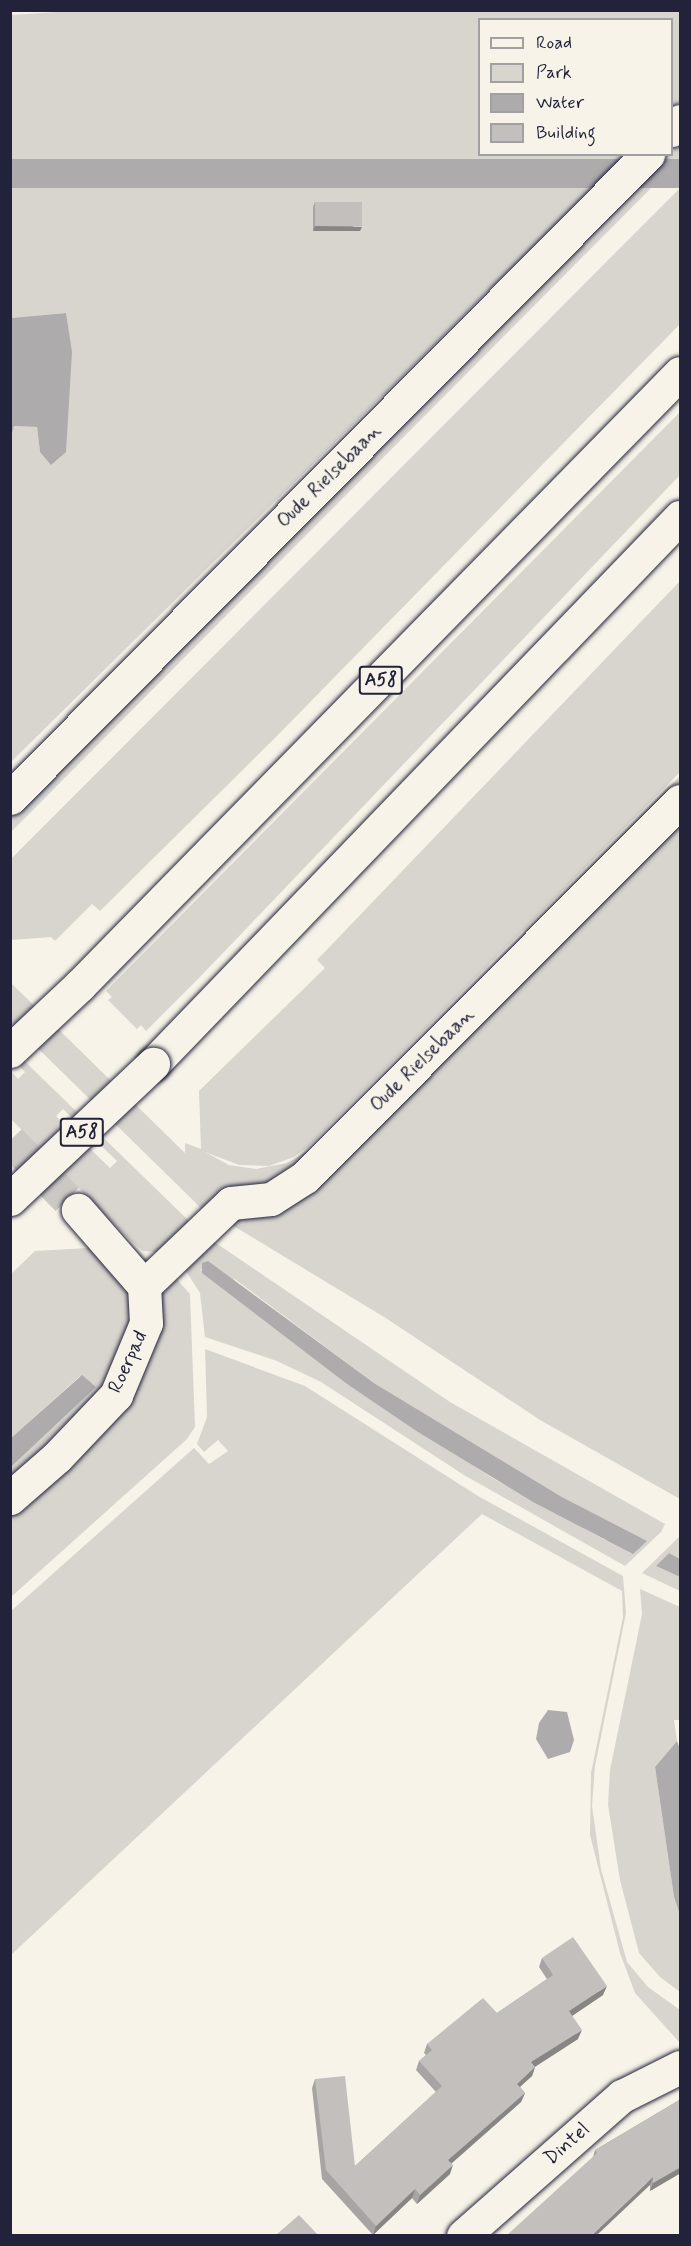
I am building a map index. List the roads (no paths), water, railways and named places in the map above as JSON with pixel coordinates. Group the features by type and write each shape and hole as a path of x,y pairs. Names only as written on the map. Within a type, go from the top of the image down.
{"main road":[{"name":"Oude Rielsebaan","path":"10,798 646,156"},
{"name":"A58","path":"10,1051 79,986 681,373"},
{"name":"A58","path":"10,1199 153,1064 681,517"},
{"name":"Oude Rielsebaan","path":"144,1286 231,1203 271,1199 305,1178 681,801"},
{"path":"78,1210 144,1286"},
{"name":"Roerpad","path":"10,1498 57,1457 116,1395 146,1323 144,1286"},
{"name":"Dintel","path":"463,2235 622,2096 681,2067"}],"water":[{"path":"10,159 680,159 680,188 10,188"},
{"path":"66,313 72,352 66,452 51,465 40,452 37,427 14,426 11,438 11,318"},
{"path":"208,1261 374,1383 562,1497 647,1541 633,1554 533,1502 418,1432 347,1384 202,1273 202,1263"},
{"path":"82,1375 96,1387 11,1467 11,1438"},
{"path":"669,1553 680,1559 680,1577 656,1566"},
{"path":"548,1710 567,1712 574,1740 570,1752 548,1759 536,1739 539,1723"},
{"path":"677,1741 680,1749 680,1915 674,1897 655,1767"}],"tunnel":[{"path":"10,1140 78,1210"}]}
